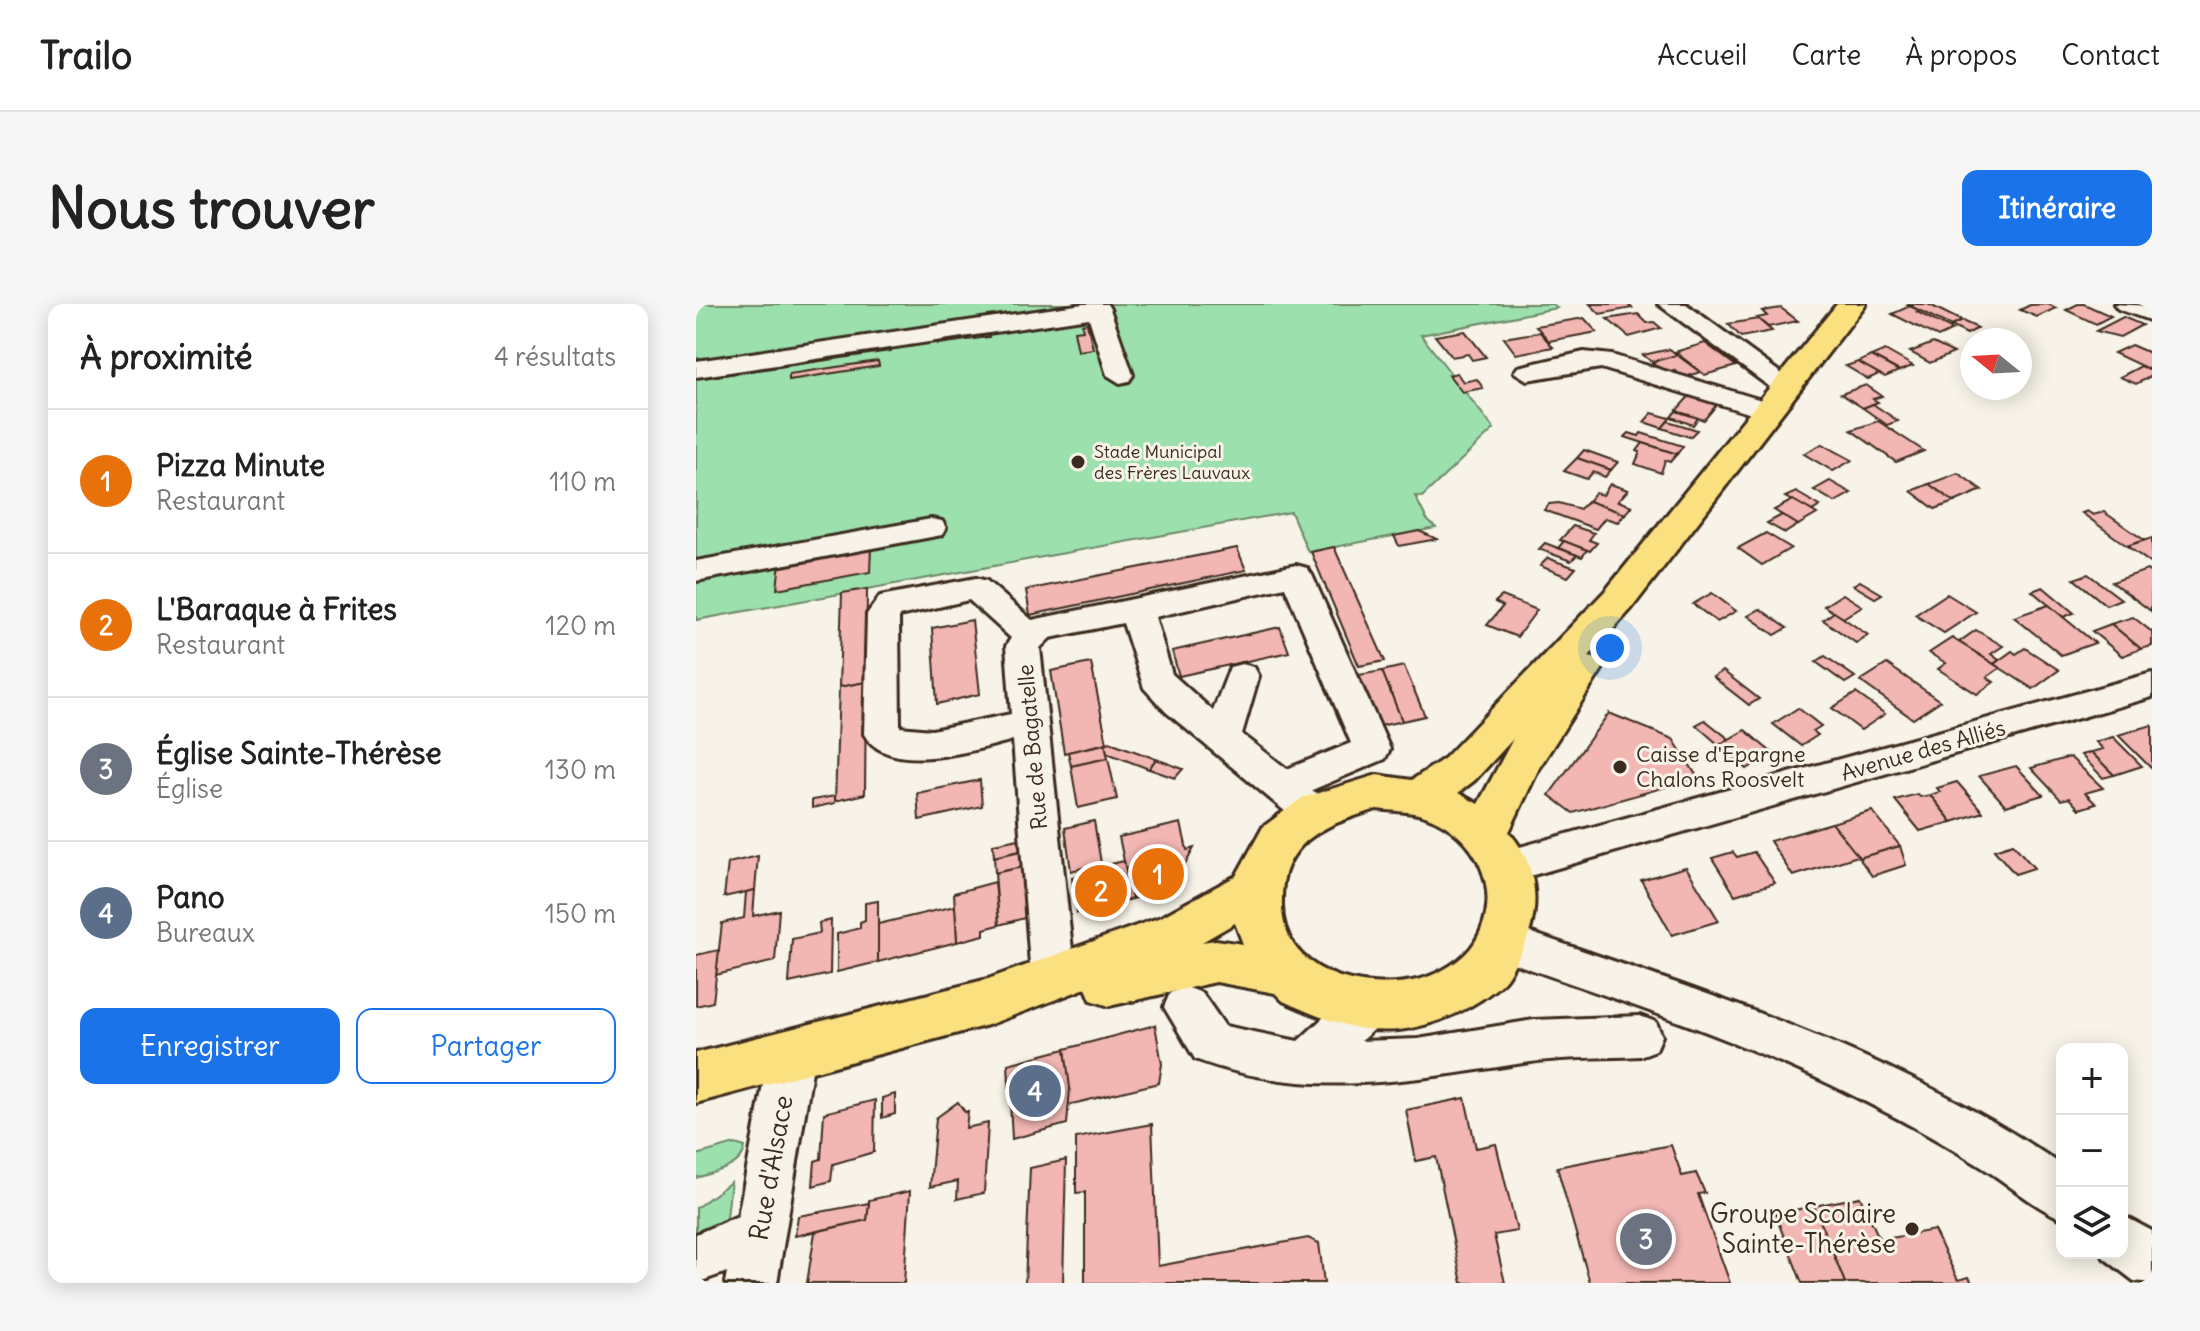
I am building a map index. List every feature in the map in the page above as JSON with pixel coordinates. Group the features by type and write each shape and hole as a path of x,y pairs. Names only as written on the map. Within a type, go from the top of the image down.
{"main road":[{"path":"1423,796 1460,769 1619,599 1852,304"},
{"path":"1498,848 1520,762 1578,676 1619,599"},
{"path":"1377,792 1423,796 1457,810 1498,848 1515,897 1503,941 1486,965 1453,989 1400,1007 1366,1007 1336,1001 1309,990 1286,973 1266,948 1255,919 1254,889 1297,799 1333,802 1377,792"},
{"path":"696,1078 988,1002 1178,932 1254,889"},
{"path":"988,1002 1074,992 1182,965 1216,961 1286,973"}],"street":[{"path":"1670,304 1777,399"},
{"path":"2126,304 2152,314"},
{"path":"696,369 1098,307 1120,375"},
{"path":"1527,372 1584,360 1603,360 1777,399"},
{"path":"696,571 931,528"},
{"name":"Rue de Bagatelle","path":"1053,978 1023,646 1039,629 1296,575 1372,749 1297,799"},
{"path":"1030,723 913,746 892,742 882,734 883,614 892,604 976,588 1031,637"},
{"path":"1144,608 1138,616 1156,679 1297,799"},
{"path":"1222,738 1242,676"},
{"name":"Avenue des Alliés","path":"1498,848 2152,685"},
{"path":"1503,941 1671,1001 1923,1105 2056,1190"},
{"path":"1186,1007 1211,1044 1306,1064 1418,1060 1534,1041 1640,1036"},
{"path":"1306,1064 1366,1007"},
{"name":"Rue d'Alsace","path":"751,1283 792,1053"},
{"path":"696,1260 760,1232"},
{"path":"2128,1245 2152,1263"}],"green space":[{"name":"Stade Municipal des Frères Lauvaux","path":"696,304 1553,304 1557,308 1421,335 1494,429 1422,497 1415,496 1427,520 1436,528 1308,552 1291,512 696,620"},
{"path":"735,1144 745,1147 739,1160 696,1178 696,1155"},
{"path":"731,1182 725,1234 696,1246 696,1208"}],"building":[{"path":"1590,304 1627,304 1632,308 1600,314"},
{"path":"1906,304 1928,304 1962,321 1951,326"},
{"path":"2048,304 2056,308 2037,317 2020,310 2030,305"},
{"path":"2078,304 2111,316 2096,324 2066,310"},
{"path":"1910,306 1953,330 1938,337 1892,314"},
{"path":"1781,308 1798,321 1768,327 1757,318 1767,316 1762,311"},
{"path":"1638,314 1647,323 1654,322 1661,328 1629,337 1607,319"},
{"path":"2123,317 2142,325 2120,337 2096,331"},
{"path":"1584,318 1597,332 1549,341 1536,326"},
{"path":"1758,319 1772,331 1741,337 1728,324"},
{"path":"1962,321 1978,328 1960,328 1960,330 1951,326"},
{"path":"1087,323 1093,349 1078,351 1074,331 1083,330 1082,324"},
{"path":"988,327 989,337 938,344 938,340"},
{"path":"1465,331 1486,357 1472,360 1468,354 1452,357 1435,336"},
{"path":"1540,332 1553,347 1516,354 1504,338"},
{"path":"891,342 891,351 702,378 704,368"},
{"path":"1705,343 1736,366 1705,375 1675,352"},
{"path":"1933,343 1954,353 1930,363 1910,352"},
{"path":"2131,345 2152,354 2152,371 2114,353"},
{"path":"1670,349 1677,355 1652,362 1643,355"},
{"path":"1885,350 1913,366 1899,371 1871,356"},
{"path":"1677,355 1700,372 1683,378 1674,370 1665,373 1652,362"},
{"path":"1871,356 1899,371 1885,377 1858,362"},
{"path":"878,361 879,366 789,380 789,374"},
{"path":"1858,362 1879,374 1868,379 1846,366"},
{"path":"2141,366 2152,371 2152,376 2136,384 2120,377"},
{"path":"1457,373 1463,382 1477,379 1483,388 1462,392 1449,375"},
{"path":"1866,385 1882,396 1873,399 1878,402 1863,408 1841,394"},
{"path":"1692,393 1719,402 1704,420 1676,411"},
{"path":"1873,404 1898,421 1887,425 1863,408"},
{"path":"1676,411 1698,418 1693,425 1671,417"},
{"path":"1652,413 1670,418 1662,428 1644,422"},
{"path":"1668,421 1697,430 1690,437 1662,428"},
{"path":"1878,421 1924,451 1896,462 1851,430"},
{"path":"1629,433 1639,436 1641,433 1683,446 1677,454 1625,437"},
{"path":"1643,443 1677,454 1670,462 1665,460 1661,473 1635,464 1640,452 1637,451"},
{"path":"1822,444 1852,460 1833,471 1804,454"},
{"path":"1584,450 1618,462 1611,470 1577,458"},
{"path":"1577,458 1611,470 1605,477 1593,472 1587,479 1564,471"},
{"path":"1958,473 1982,490 1954,502 1929,484"},
{"path":"1830,481 1851,493 1835,502 1814,490"},
{"path":"1610,484 1628,490 1618,501 1632,506 1625,514 1588,501 1595,493 1603,495"},
{"path":"1929,484 1954,502 1935,509 1911,491"},
{"path":"1796,492 1820,506 1812,511 1785,497"},
{"path":"1793,500 1817,514 1798,525 1774,510"},
{"path":"1588,501 1625,514 1618,522 1605,518 1596,529 1544,510 1549,504 1559,503 1580,509"},
{"path":"2087,511 2093,515 2104,512 2144,540 2127,546 2082,513"},
{"path":"1782,515 1798,525 1785,533 1767,523"},
{"path":"1573,526 1594,533 1589,540 1597,543 1590,551 1560,540"},
{"path":"1419,531 1437,539 1399,546 1394,536"},
{"path":"1766,533 1791,548 1762,565 1738,548"},
{"path":"2152,538 2152,564 2127,546"},
{"path":"1564,541 1587,550 1582,557 1558,548"},
{"path":"1545,543 1577,555 1571,561 1539,549"},
{"path":"871,547 870,572 777,589 780,562"},
{"path":"1334,547 1385,661 1359,666 1311,552"},
{"path":"1237,548 1246,570 1030,615 1026,590"},
{"path":"1548,558 1576,568 1568,577 1540,566"},
{"path":"2147,570 2152,574 2151,611 2112,582"},
{"path":"2088,574 2121,599 2106,605 2074,579"},
{"path":"1860,581 1882,594 1875,598 1853,585"},
{"path":"2043,587 2074,613 2063,617 2032,591"},
{"path":"867,589 866,682 839,687 842,593"},
{"path":"1712,593 1736,611 1717,622 1693,604"},
{"path":"1843,594 1862,606 1843,618 1824,606"},
{"path":"1947,594 1976,612 1944,633 1915,615"},
{"path":"1502,596 1537,610 1517,637 1487,625 1503,606 1495,602"},
{"path":"2049,605 2095,643 2061,655 2014,617"},
{"path":"1760,609 1787,628 1775,635 1748,616"},
{"path":"1834,612 1868,635 1856,643 1823,620"},
{"path":"2133,617 2152,632 2152,646 2141,649 2111,624"},
{"path":"972,620 980,694 937,704 932,628"},
{"path":"2111,624 2141,649 2122,656 2092,631"},
{"path":"1280,627 1289,652 1179,676 1172,651"},
{"path":"1976,630 2003,646 1991,654 1999,660 1994,664 1959,642"},
{"path":"1952,638 2000,668 1987,677 1994,682 1977,694 1938,669 1946,663 1929,653"},
{"path":"2025,648 2059,670 2033,689 1994,664 2012,651 2016,654"},
{"path":"1825,656 1855,677 1845,683 1816,662"},
{"path":"1091,663 1107,743 1064,753 1051,671"},
{"path":"1887,664 1940,701 1913,719 1860,681"},
{"path":"1404,666 1425,716 1402,721 1382,671"},
{"path":"1382,671 1402,721 1380,726 1359,675"},
{"path":"1723,671 1759,699 1749,705 1713,677"},
{"path":"866,682 865,794 835,801 839,687"},
{"path":"1856,693 1885,714 1861,730 1832,708"},
{"path":"1798,708 1821,726 1813,731 1818,735 1801,746 1773,724"},
{"path":"1609,713 1673,739 1698,778 1573,813 1549,795"},
{"path":"1705,720 1729,739 1719,745 1696,725"},
{"path":"2152,725 2152,768 2151,768 2118,735"},
{"path":"1745,730 1772,753 1747,769 1719,745"},
{"path":"2113,737 2142,766 2114,775 2091,752 2103,749 2096,742"},
{"path":"1110,742 1156,759 1149,769 1107,753 1105,744"},
{"path":"1105,744 1108,758 1071,766 1068,752"},
{"path":"2091,752 2114,775 2103,778 2081,755"},
{"path":"2070,757 2103,788 2085,793 2096,804 2079,809 2069,798 2061,800 2031,768"},
{"path":"1108,758 1117,799 1078,808 1071,766"},
{"path":"1156,759 1183,769 1175,778 1149,769"},
{"path":"2016,766 2043,795 2006,806 1979,776"},
{"path":"980,780 982,806 919,820 917,793"},
{"path":"1957,782 1983,812 1952,822 1930,795 1940,792 1937,788"},
{"path":"1917,794 1920,797 1930,795 1952,822 1920,831 1895,800"},
{"path":"835,796 835,803 812,808 812,800"},
{"path":"1872,811 1900,846 1859,858 1832,823"},
{"path":"1094,821 1101,863 1071,871 1065,828"},
{"path":"1181,823 1187,850 1194,848 1172,889 1132,899 1119,837"},
{"path":"1832,823 1858,856 1793,876 1770,841"},
{"path":"1024,838 1025,850 994,857 993,844"},
{"path":"2013,844 2034,868 2015,874 1994,850"},
{"path":"1900,846 1906,865 1872,876 1859,858"},
{"path":"1025,850 1027,866 995,873 994,857"},
{"path":"1733,852 1737,857 1754,852 1775,883 1735,895 1712,858"},
{"path":"758,856 755,890 724,897 728,863"},
{"path":"1124,861 1132,899 1077,913 1072,878 1095,873 1094,868"},
{"path":"1027,866 1032,916 999,925 995,873"},
{"path":"1686,867 1719,921 1672,935 1641,880"},
{"path":"995,882 999,925 984,929 984,935 957,942 954,893"},
{"path":"755,890 753,916 779,910 775,961 716,975 722,923 744,918 746,892"},
{"path":"878,901 878,962 837,972 837,934 860,928 860,922 865,920 865,903"},
{"path":"955,906 957,942 878,962 878,924"},
{"path":"831,920 830,974 789,983 792,939 820,933 819,923"},
{"path":"719,950 713,1002 696,1006 696,955"},
{"path":"1155,1025 1162,1064 1159,1083 1068,1105 1065,1049"},
{"path":"1065,1049 1070,1088 1067,1124 1012,1139 1008,1064"},
{"path":"895,1094 895,1114 882,1118 882,1098"},
{"path":"1465,1098 1476,1148 1496,1144 1517,1231 1494,1235 1505,1283 1462,1283 1436,1157 1416,1161 1406,1110"},
{"path":"875,1100 874,1152 833,1164 831,1181 813,1186 815,1161 821,1159 824,1113"},
{"path":"958,1102 965,1112 968,1111 966,1128 988,1123 984,1193 957,1199 958,1181 930,1187 936,1118"},
{"path":"1152,1124 1158,1266 1308,1238 1319,1243 1324,1283 1085,1283 1085,1192 1076,1193 1076,1138"},
{"path":"1671,1145 1682,1176 1696,1173 1705,1193 1698,1194 1730,1283 1590,1283 1557,1167"},
{"path":"1066,1160 1063,1283 1025,1283 1030,1168"},
{"path":"910,1191 904,1283 807,1283 815,1232 867,1220 869,1200"},
{"path":"1860,1197 1880,1240 1934,1230 1958,1280 1969,1277 1972,1283 1845,1283 1814,1206"},
{"path":"869,1203 867,1220 795,1236 798,1216"},
{"path":"1814,1206 1845,1283 1802,1283 1775,1214"}],"place":[{"name":"Stade Municipal des Frères Lauvaux","path":"1078,462"},
{"name":"Caisse d'Epargne Chalons Roosvelt","path":"1620,767"},
{"name":"Pizza Minute","path":"1158,874"},
{"name":"L'Baraque à Frites","path":"1101,891"},
{"name":"Pano","path":"1035,1091"},
{"name":"Groupe Scolaire Sainte-Thérèse","path":"1912,1229"},
{"name":"Église Sainte-Thérèse","path":"1646,1239"}]}
